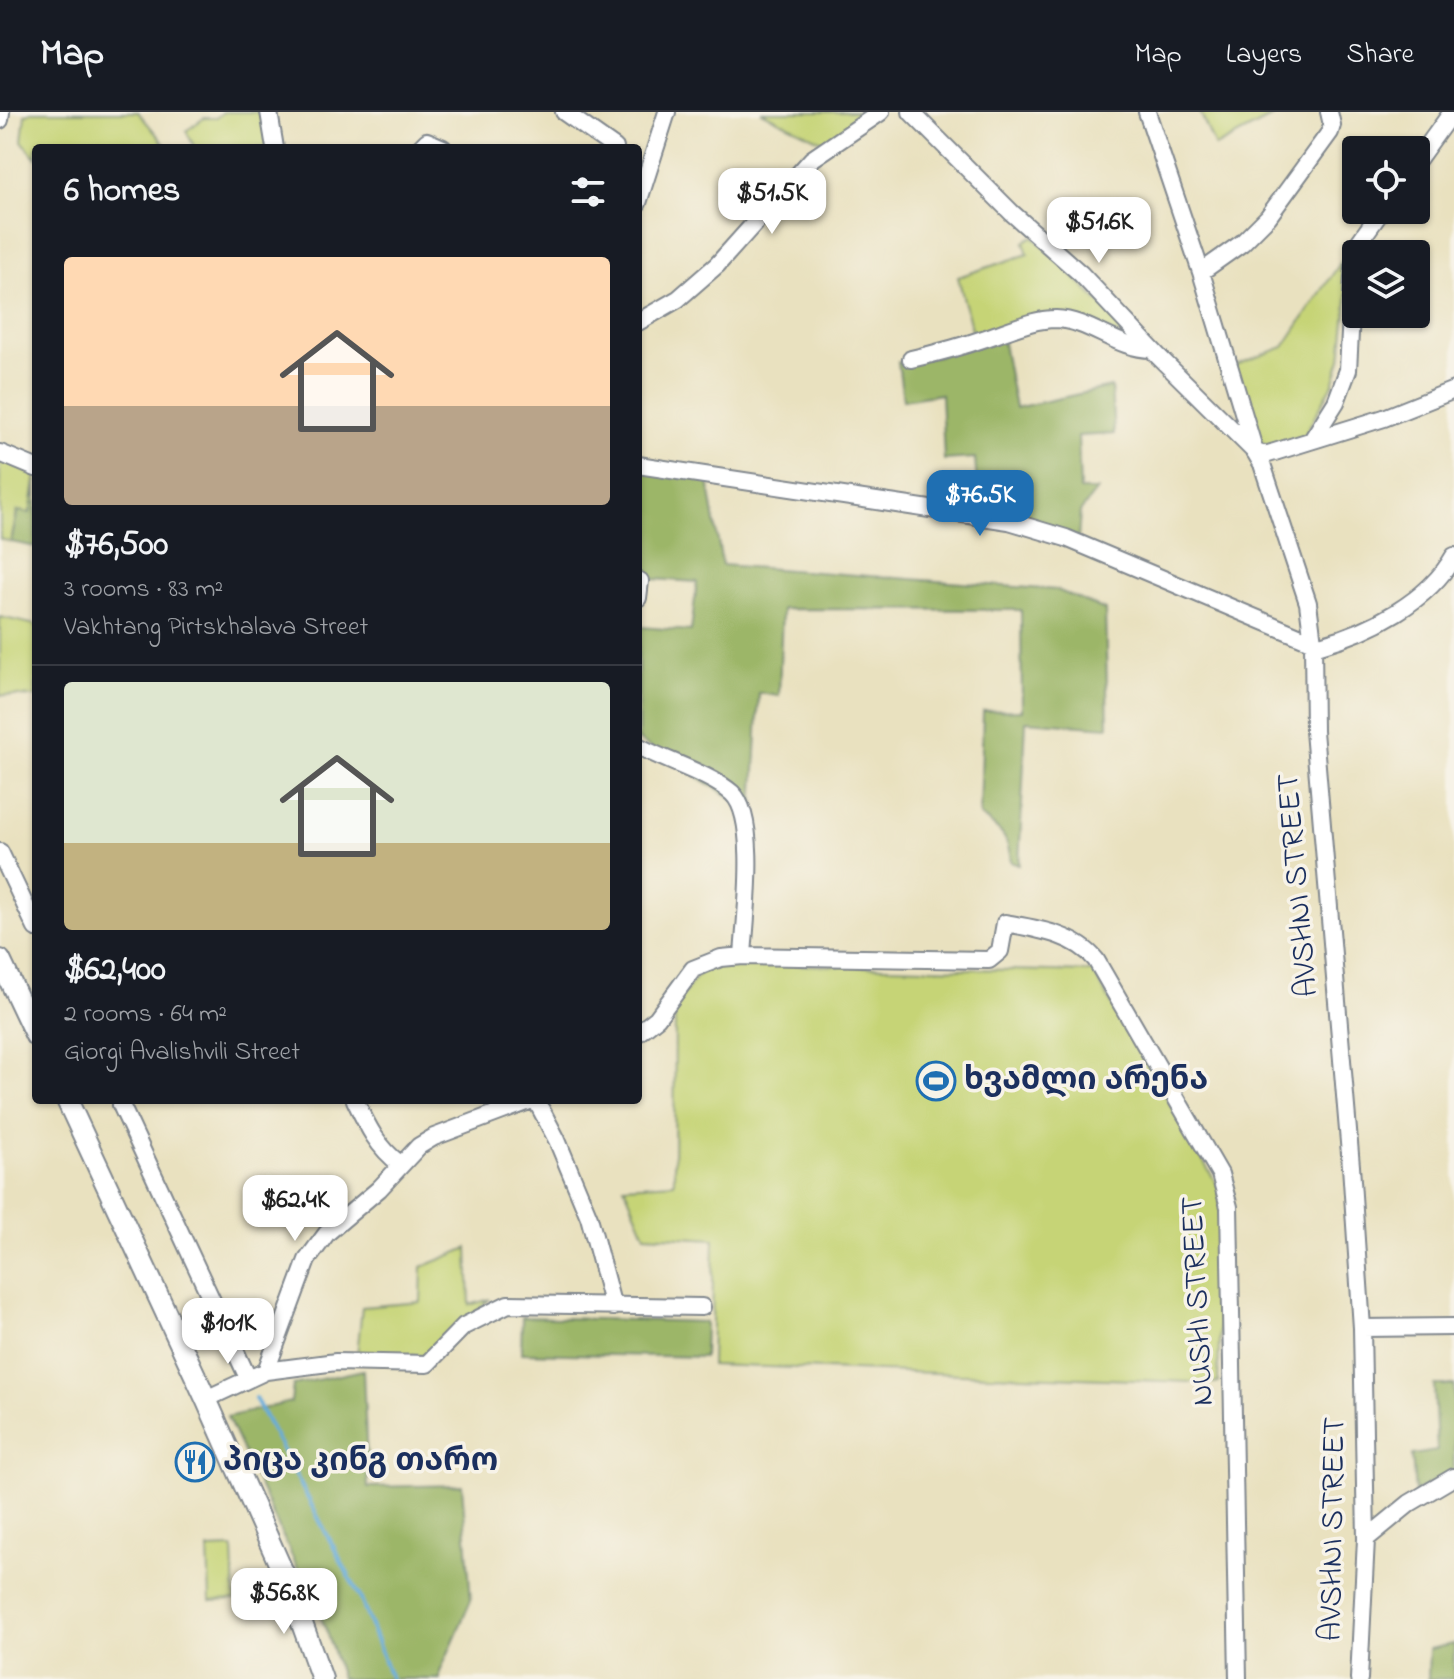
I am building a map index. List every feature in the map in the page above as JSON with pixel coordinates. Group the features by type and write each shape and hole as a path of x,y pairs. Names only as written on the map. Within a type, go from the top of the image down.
{"street":[{"path":"0,120 1,112"},
{"path":"269,112 274,144"},
{"path":"564,112 609,144"},
{"path":"643,168 667,112"},
{"path":"642,320 678,299 717,265 812,159 881,112"},
{"path":"911,112 1012,213 1081,274 1255,452 1265,455 1384,418 1454,390"},
{"name":"AVSHNI STREET","path":"1147,112 1201,272 1255,452 1262,464 1308,603 1313,642 1314,731 1362,1328 1366,1539 1359,1679"},
{"path":"1201,272 1242,243 1279,204 1330,132 1329,112"},
{"path":"1430,143 1452,112"},
{"path":"1312,440 1336,402 1348,370 1357,245 1372,224"},
{"path":"911,359 946,351 1037,321 1057,319 1074,323 1126,346 1151,349"},
{"path":"0,453 32,466"},
{"path":"642,466 1009,521 1066,538 1320,645 1377,623 1434,584 1454,556"},
{"path":"642,748 733,793 745,812 749,833 743,956 721,958 693,969 657,1018 642,1030"},
{"path":"0,852 32,920"},
{"name":"NUSHI STREET","path":"743,956 989,960 1000,951 1005,923 1043,930 1075,942 1087,949 1096,960 1220,1174 1229,1207 1238,1679"},
{"path":"0,960 32,1028"},
{"path":"69,1104 286,1579 322,1679"},
{"path":"357,1104 374,1138 400,1164"},
{"path":"266,1371 307,1260 327,1233 379,1189 419,1146 434,1137 523,1104"},
{"path":"536,1104 557,1140 589,1217 613,1307"},
{"path":"121,1105 248,1378"},
{"path":"206,1399 266,1371 336,1362 427,1364 464,1326 508,1304 702,1307"},
{"path":"1362,1328 1454,1327"},
{"path":"1366,1539 1410,1503 1454,1477"}],"green space":[{"path":"31,112 138,112 165,144 32,144 32,153 22,141 25,115"},
{"path":"223,112 263,112 268,144 193,144 186,131 204,118 216,118"},
{"path":"761,112 865,112 866,118 824,142"},
{"path":"1200,112 1282,112 1215,147"},
{"path":"1033,236 1140,343 1075,319 974,339 958,277 1028,254 1024,242"},
{"path":"1342,260 1344,328 1341,359 1333,384 1304,436 1268,445 1260,441 1233,366 1284,347"},
{"path":"1002,338 1015,408 1111,387 1114,434 1078,436 1080,490 1097,490 1080,512 1078,539 979,513 975,458 944,460 941,394 903,400 898,362 910,363"},
{"path":"0,459 32,474 32,501 30,514 17,511 11,542 0,539"},
{"path":"642,471 708,480 722,565 1057,590 1105,610 1108,727 1026,721 1019,865 1011,862 1002,834 980,816 983,711 1022,710 1021,610 782,609 779,696 759,693 753,811 642,742 642,627 691,631 697,582 642,578"},
{"path":"32,502 32,546 11,542 18,511 30,513"},
{"path":"0,617 32,624 32,697 0,695"},
{"name":"ხვამლი არენა","path":"717,963 1093,972 1219,1188 1222,1222 1218,1383 711,1365 714,1239 645,1235 624,1186 674,1183 675,1005 702,970"},
{"path":"468,1248 470,1305 490,1299 425,1356 357,1355 362,1307 421,1302 422,1267"},
{"path":"522,1317 705,1322 704,1357 521,1353"},
{"path":"363,1370 368,1487 462,1485 471,1600 440,1672 440,1679 341,1679 327,1631 227,1417 291,1402 293,1385"},
{"path":"1434,1385 1454,1385 1454,1470 1415,1492 1412,1455 1437,1451"},
{"path":"233,1548 235,1600 210,1601 208,1549"},
{"path":"1454,1644 1454,1679 1428,1679 1429,1649"}],"waterway":[{"path":"255,1398 360,1597 391,1679"}],"place":[{"name":"ხვამლი არენა","path":"936,1081"},
{"name":"პიცა კინგ თარო","path":"195,1462"}]}
